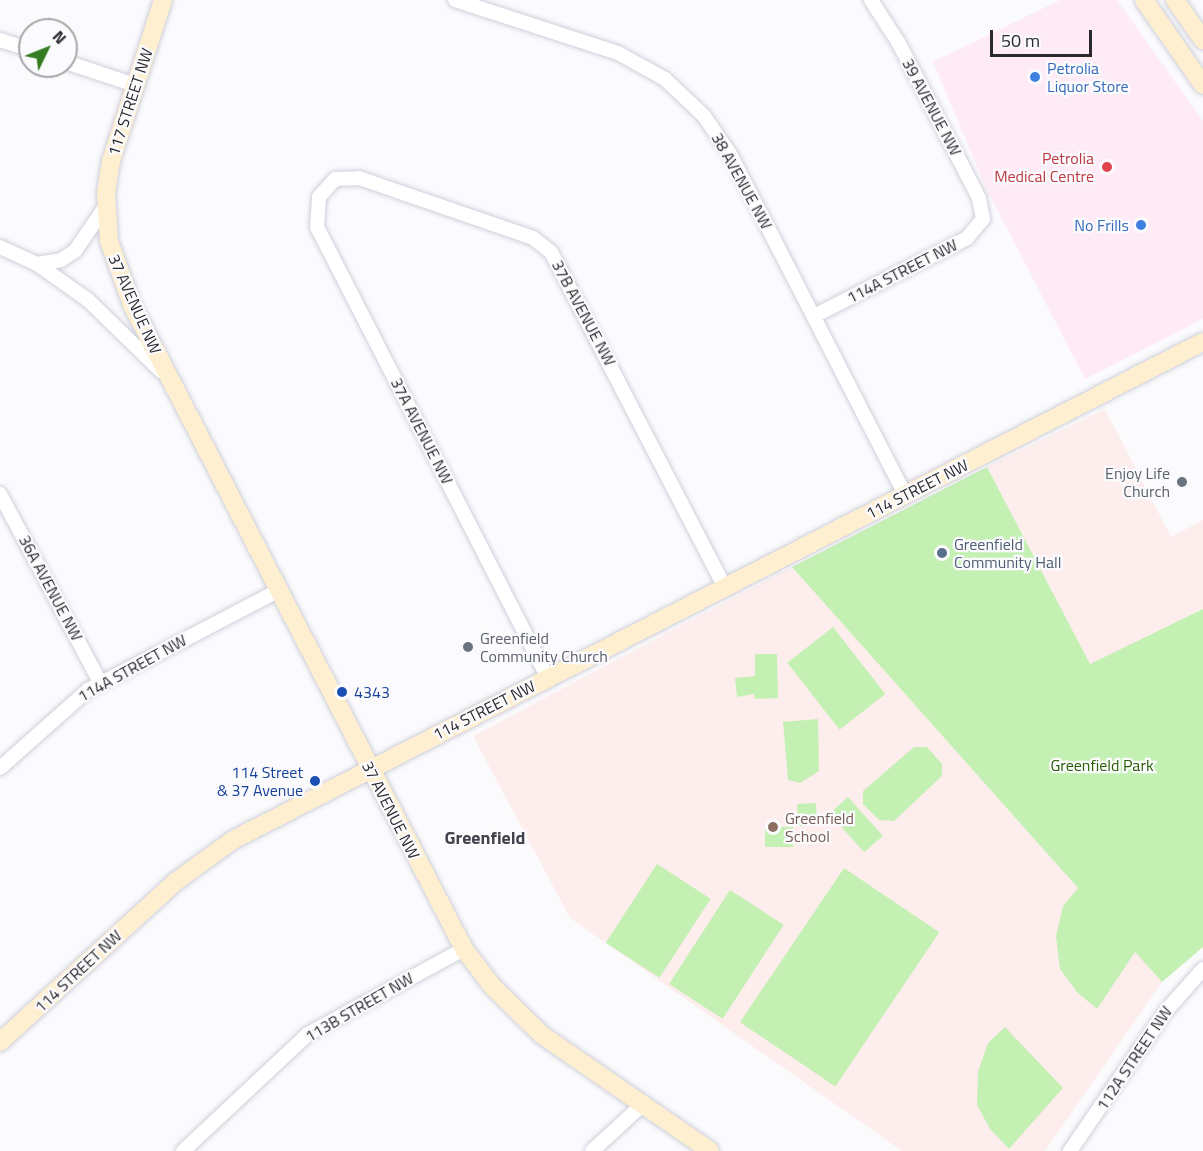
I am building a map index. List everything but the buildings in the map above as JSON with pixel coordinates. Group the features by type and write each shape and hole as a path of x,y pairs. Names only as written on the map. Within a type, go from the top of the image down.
{"street":[{"name":"117 STREET NW","path":"105,207 111,161 163,0"},
{"name":"38 AVENUE NW","path":"455,0 618,53 658,75 686,97 730,154 905,495"},
{"name":"39 AVENUE NW","path":"871,0 898,42 979,198 983,219"},
{"path":"1144,0 1203,85"},
{"path":"1175,0 1203,40"},
{"path":"0,40 18,46"},
{"path":"78,66 135,85"},
{"name":"37B AVENUE NW","path":"329,183 342,176 359,178 533,238 551,252 725,588"},
{"name":"37A AVENUE NW","path":"329,183 316,206 317,227 548,678"},
{"path":"37,264 61,260 75,251 105,207"},
{"name":"37 AVENUE NW","path":"105,207 109,241 119,274 173,386 464,949 525,1020 569,1056 710,1151"},
{"name":"114A STREET NW","path":"814,316 967,238 983,219"},
{"name":"37 AVENUE NW","path":"0,247 37,264 112,321 173,386"},
{"name":"114 STREET NW","path":"0,1042 203,859 369,769 1203,342"},
{"name":"36A AVENUE NW","path":"0,494 100,682"},
{"name":"114A STREET NW","path":"0,768 74,699 100,682 279,590"},
{"name":"113B STREET NW","path":"183,1151 308,1034 464,949"},
{"name":"112A STREET NW","path":"1070,1151 1169,1006 1203,969"},
{"path":"592,1151 642,1105"}],"shaded area":[{"path":"1060,0 1117,0 1203,121 1203,319 1085,379 986,188 933,62"},
{"path":"1105,409 1171,537 1203,520 1203,609 1090,665 987,467"},
{"name":"Greenfield School","path":"792,567 1162,982 1045,1151 902,1151 570,918 473,736"}],"green space":[{"name":"Greenfield Park","path":"987,467 1090,664 1203,609 1203,947 1162,982 1135,952 1097,1009 1077,992 1060,969 1056,936 1063,906 1078,888 792,567"},
{"path":"833,627 885,694 840,730 787,663"},
{"path":"755,654 777,654 778,698 755,699 754,694 737,697 735,678 755,676"},
{"path":"818,719 819,771 800,783 788,780 783,722"},
{"path":"914,747 927,747 942,764 942,776 894,821 879,820 863,804 863,791"},
{"path":"848,797 883,836 864,852 829,814"},
{"path":"816,803 817,825 798,826 797,804"},
{"path":"765,827 793,827 793,847 765,847"},
{"path":"657,864 711,899 659,978 606,943"},
{"path":"844,868 939,932 835,1087 740,1022"},
{"path":"730,890 784,925 723,1019 669,984"},
{"path":"1005,1027 1063,1088 1009,1149 990,1129 977,1105 978,1072 988,1043"}],"place":[{"name":"Petrolia Liquor Store","path":"1035,77"},
{"name":"Petrolia Medical Centre","path":"1107,167"},
{"name":"No Frills","path":"1141,225"},
{"name":"Enjoy Life Church","path":"1182,482"},
{"name":"Greenfield Community Hall","path":"942,553"},
{"name":"Greenfield Community Church","path":"468,647"},
{"name":"4343","path":"342,692"},
{"name":"114 Street & 37 Avenue","path":"315,781"},
{"name":"Greenfield School","path":"773,827"}],"district":[{"name":"Greenfield","path":"485,838"}]}
